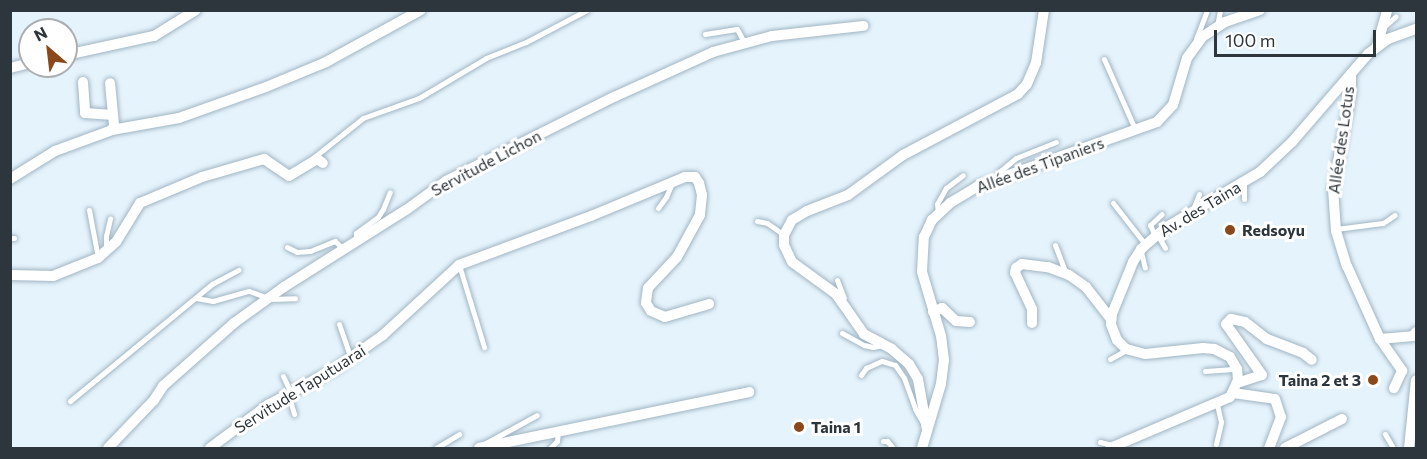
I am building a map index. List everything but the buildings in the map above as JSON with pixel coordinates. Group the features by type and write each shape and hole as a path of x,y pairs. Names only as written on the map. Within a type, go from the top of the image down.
{"street":[{"path":"78,52 154,36 196,10"},
{"path":"10,179 55,151 112,130 179,118 266,87 326,62 421,10"},
{"path":"927,430 918,379 905,359 864,334 847,309 826,285 788,258 784,235 798,216 848,195 903,155 1018,94 1027,84 1036,63 1044,10"},
{"name":"Allée des Tipaniers","path":"922,448 941,384 944,360 941,336 926,291 922,255 927,227 938,213 968,191 998,177 1157,122 1173,105 1187,58 1194,46 1217,26 1260,10"},
{"path":"1377,46 1382,28 1392,13"},
{"name":"Servitude Lichon","path":"108,448 154,400 163,386 234,322 356,240 406,210 446,181 691,60 744,42 772,36 863,26"},
{"name":"Av. des Taina","path":"1111,319 1125,279 1143,247 1156,235 1244,183 1278,156 1377,46 1416,29"},
{"name":"Allée des Lotus","path":"1351,73 1351,92 1333,189 1336,229 1347,266 1380,339 1402,371 1394,388"},
{"path":"83,82 85,113 113,115"},
{"path":"110,83 114,125 112,130"},
{"path":"10,275 53,276 102,255 123,232 140,203 202,177 264,159 287,175 317,159 322,163"},
{"path":"459,265 591,216 672,181 694,177 699,183 702,204 700,215 677,257 648,288 646,303 651,311 665,317 709,304"},
{"path":"1032,323 1032,309 1018,282 1016,268 1028,264 1065,273 1086,287 1111,319 1117,340 1127,349 1145,354 1203,348 1214,349 1230,357 1237,369 1235,388"},
{"path":"318,265 330,265"},
{"name":"Servitude Taputuarai","path":"210,448 289,392 321,377 351,358 400,320 459,265"},
{"path":"933,312 942,308 956,321 970,322"},
{"path":"1109,445 1217,404 1235,388 1262,375 1227,324 1231,319 1245,322 1267,339 1303,353 1312,360"},
{"path":"1380,339 1413,336 1416,332"},
{"path":"1409,448 1416,380"},
{"path":"1235,388 1275,399 1281,417 1269,448"},
{"path":"480,448 749,392"},
{"path":"1285,448 1342,419"}],"lane":[{"path":"287,175 363,118 419,98 486,58 587,10"},
{"path":"1194,46 1207,10"},
{"path":"1217,26 1220,10"},
{"path":"705,34 737,29 744,42"},
{"path":"1104,59 1136,130"},
{"path":"998,177 998,173 1016,158 1056,142"},
{"path":"938,213 938,204 946,188 963,175"},
{"path":"658,208 666,197 672,181"},
{"path":"1244,183 1244,199"},
{"path":"356,240 356,233 378,217 384,209 390,192"},
{"path":"1191,213 1199,194"},
{"path":"1113,203 1143,247 1146,268"},
{"path":"89,210 102,255"},
{"path":"1162,214 1150,225 1165,248"},
{"path":"1336,229 1383,223 1395,214"},
{"path":"102,255 110,218"},
{"path":"756,221 767,223 784,235"},
{"path":"287,248 297,252 310,251 335,242 343,249"},
{"path":"1055,245 1065,273"},
{"path":"459,265 484,347"},
{"path":"70,401 196,297 238,270"},
{"path":"837,280 847,309"},
{"path":"196,297 213,301 249,291 267,299 295,298"},
{"path":"339,324 351,358"},
{"path":"843,333 864,345 873,347 883,345"},
{"path":"1110,359 1127,349"},
{"path":"861,375 866,368 882,361 895,365 904,378 915,409 927,430"},
{"path":"1205,371 1237,369"},
{"path":"283,376 294,414"},
{"path":"1216,444 1221,422 1217,404"},
{"path":"475,448 537,415"},
{"path":"550,448 557,441 558,431"},
{"path":"436,448 459,434"},
{"path":"1385,434 1393,448"},
{"path":"883,441 887,441 893,448"}],"place":[{"name":"Redsoyu","path":"1230,230"},
{"name":"Taina 2 et 3","path":"1373,380"},
{"name":"Taina 1","path":"799,427"}]}
